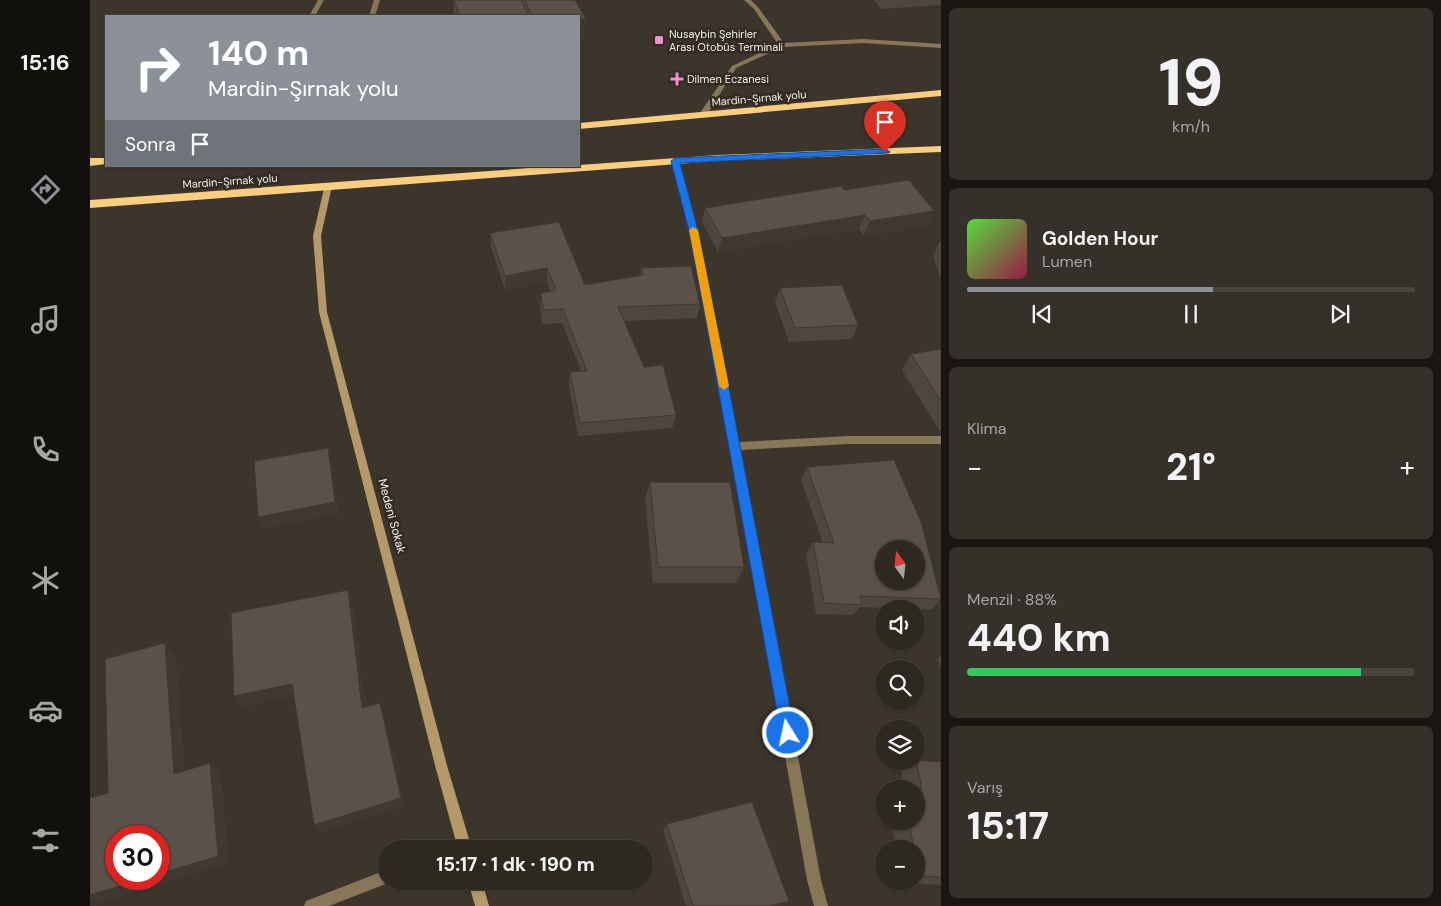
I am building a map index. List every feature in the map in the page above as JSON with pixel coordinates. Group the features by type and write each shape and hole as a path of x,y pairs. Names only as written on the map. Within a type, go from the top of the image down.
{"highway":[{"name":"Mardin-Şırnak yolu","path":"580,126 941,93"},
{"name":"Mardin-Şırnak yolu","path":"90,204 675,161 941,150"},
{"path":"90,162 105,161"}],"street":[{"path":"313,15 321,0"},
{"path":"372,15 377,0"},
{"path":"747,0 756,8 782,45"},
{"path":"702,116 734,67 782,45 863,41 941,46"},
{"path":"675,161 694,231 814,880 821,906"},
{"name":"Medeni Sokak","path":"328,186 317,236 323,312 461,840"},
{"path":"735,446 849,440 941,440"},
{"path":"311,906 378,880"},
{"path":"478,890 482,906"}],"building":[{"path":"454,0 521,0 528,15 460,15"},
{"path":"525,0 575,0 586,19 580,20 580,15 532,15"},
{"path":"909,180 934,211 870,221 865,215 722,238 705,208 842,186 844,190"},
{"path":"559,222 585,285 643,275 641,268 691,266 700,304 618,307 644,367 663,365 676,415 580,423 570,372 587,371 563,309 543,310 541,293 556,290 547,268 505,276 490,233"},
{"path":"842,285 858,325 795,328 780,288"},
{"path":"941,349 941,401 911,354"},
{"path":"328,448 335,502 258,517 254,461"},
{"path":"894,460 921,522 941,599 860,596 862,605 824,603 813,542 834,543 807,467"},
{"path":"650,482 730,482 744,567 658,567"},
{"path":"348,590 362,708 380,703 401,798 314,825 292,684 234,696 231,613"},
{"path":"165,643 174,774 210,763 218,856 170,871 170,825 105,825 105,890 107,890 90,895 90,798 108,793 105,659"},
{"path":"925,761 941,762 941,877 925,876 925,840 912,840 911,830 925,830 925,780 920,780 918,770 925,770"},
{"path":"752,802 789,901 770,906 693,906 667,824"}],"slow traffic":[{"path":"693,230 724,386"}],"place":[{"name":"Nusaybin Şehirler Arası Otobüs Terminali","path":"659,40"},
{"name":"Dilmen Eczanesi","path":"677,79"}],"route":[{"path":"788,733 694,231 675,161 885,152"}]}
